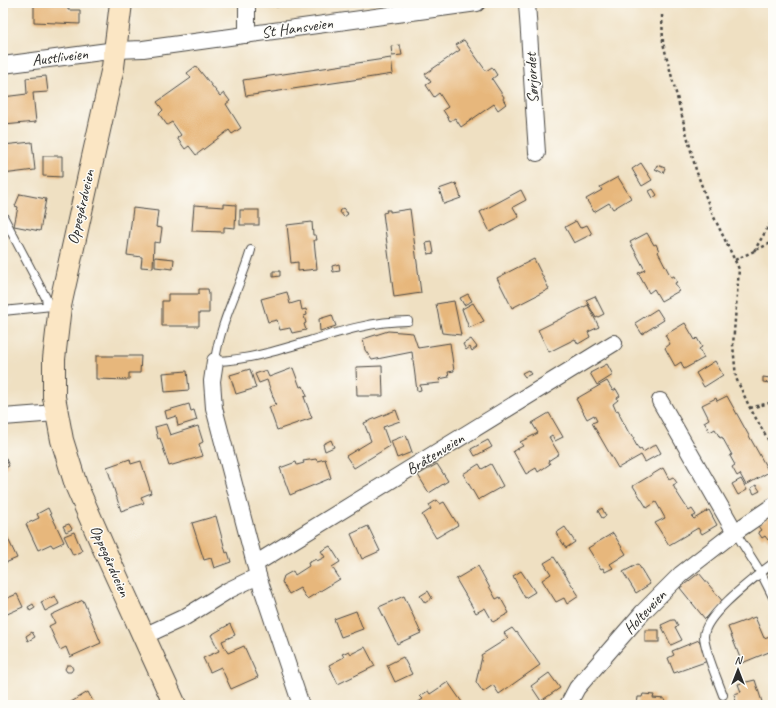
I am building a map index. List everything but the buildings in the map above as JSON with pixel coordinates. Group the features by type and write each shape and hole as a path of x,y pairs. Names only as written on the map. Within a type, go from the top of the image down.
{"main road":[{"name":"Oppegårdveien","path":"121,3 116,50 54,306 56,413 66,455 76,485 175,705"}],"street":[{"path":"247,3 247,35"},
{"name":"St Hansveien","path":"116,50 143,50 477,3"},
{"name":"Sørjordet","path":"528,3 537,154"},
{"name":"Austliveien","path":"3,65 116,50"},
{"name":"Bråtenveien","path":"144,636 185,617 229,590 257,570 614,343"},
{"path":"215,361 212,381 214,408 257,570 301,705"},
{"path":"660,401 735,532"},
{"path":"3,417 56,413"},
{"name":"Holteveien","path":"568,705 577,688 643,612 681,574 735,532 773,506"}],"lane":[{"path":"3,216 46,298 54,306"},
{"path":"252,250 242,279 222,326 217,344 215,361 236,360 358,328 397,321 408,321"},
{"path":"3,311 54,306"},
{"path":"735,532 761,573 773,597"},
{"path":"723,695 705,641 706,626 722,607 773,563"}],"path":[{"path":"662,15 663,43 696,170 711,211 739,269 733,345 736,378 750,408 773,448"},
{"path":"754,252 773,219"},
{"path":"735,260 773,242"},
{"path":"750,408 773,402"}]}
